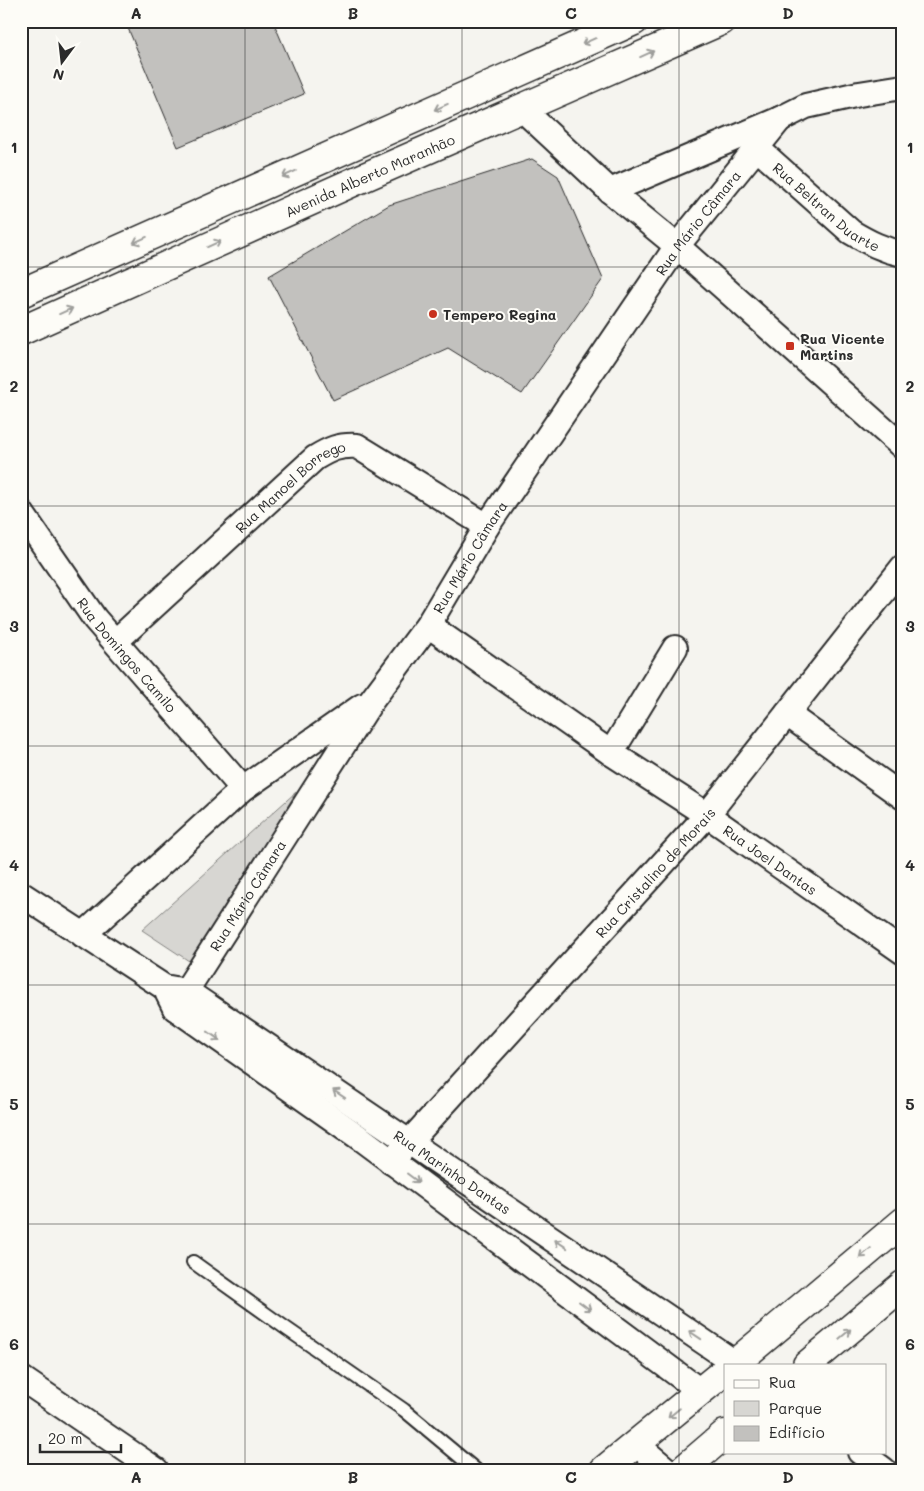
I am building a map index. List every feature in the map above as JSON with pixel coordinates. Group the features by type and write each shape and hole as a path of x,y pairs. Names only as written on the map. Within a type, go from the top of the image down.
{"main road":[{"path":"21,293 634,21"},
{"name":"Avenida Alberto Maranhão","path":"21,331 351,183 721,21"},
{"path":"334,154 351,183"},
{"path":"735,1364 903,1222"},
{"path":"808,1364 903,1285"},
{"path":"604,1470 724,1373"},
{"path":"683,1470 724,1435"}],"street":[{"name":"Rua Mário Câmara","path":"610,191 780,120 806,106 859,94 903,88"},
{"path":"522,109 610,191 677,246 903,447"},
{"name":"Rua Mário Câmara","path":"175,995 372,700 428,625 487,526 677,246 780,120"},
{"name":"Rua Beltran Duarte","path":"758,149 851,232 868,243 890,252 903,254"},
{"name":"Rua Manoel Borrego","path":"116,642 315,458 330,449 343,445 356,446 487,526"},
{"name":"Rua Domingos Camilo","path":"21,512 95,619 243,789"},
{"name":"Rua Cristalino de Morais","path":"391,1162 707,815 903,567"},
{"name":"Rua Joel Dantas","path":"428,625 611,753 707,815 903,952"},
{"path":"611,753 675,648"},
{"path":"83,935 243,789 372,700"},
{"path":"787,714 903,798"},
{"name":"Rua Marinho Dantas","path":"21,894 175,995 409,1141 730,1364"},
{"name":"Rua Marinho Dantas","path":"175,995 391,1162 700,1392"},
{"path":"21,1378 145,1467"},
{"path":"636,1444 668,1470"},
{"path":"863,1454 884,1470"}],"lane":[{"path":"192,1262 404,1410 476,1470"}],"green space":[{"path":"296,792 195,965 142,930"}],"building":[{"path":"125,21 273,21 304,94 178,147"},
{"name":"Tempero Regina","path":"532,159 558,176 603,279 522,394 448,348 333,400 269,276 389,205"}],"place":[{"name":"Tempero Regina","path":"433,314"},
{"name":"Rua Vicente Martins","path":"790,346"}]}
